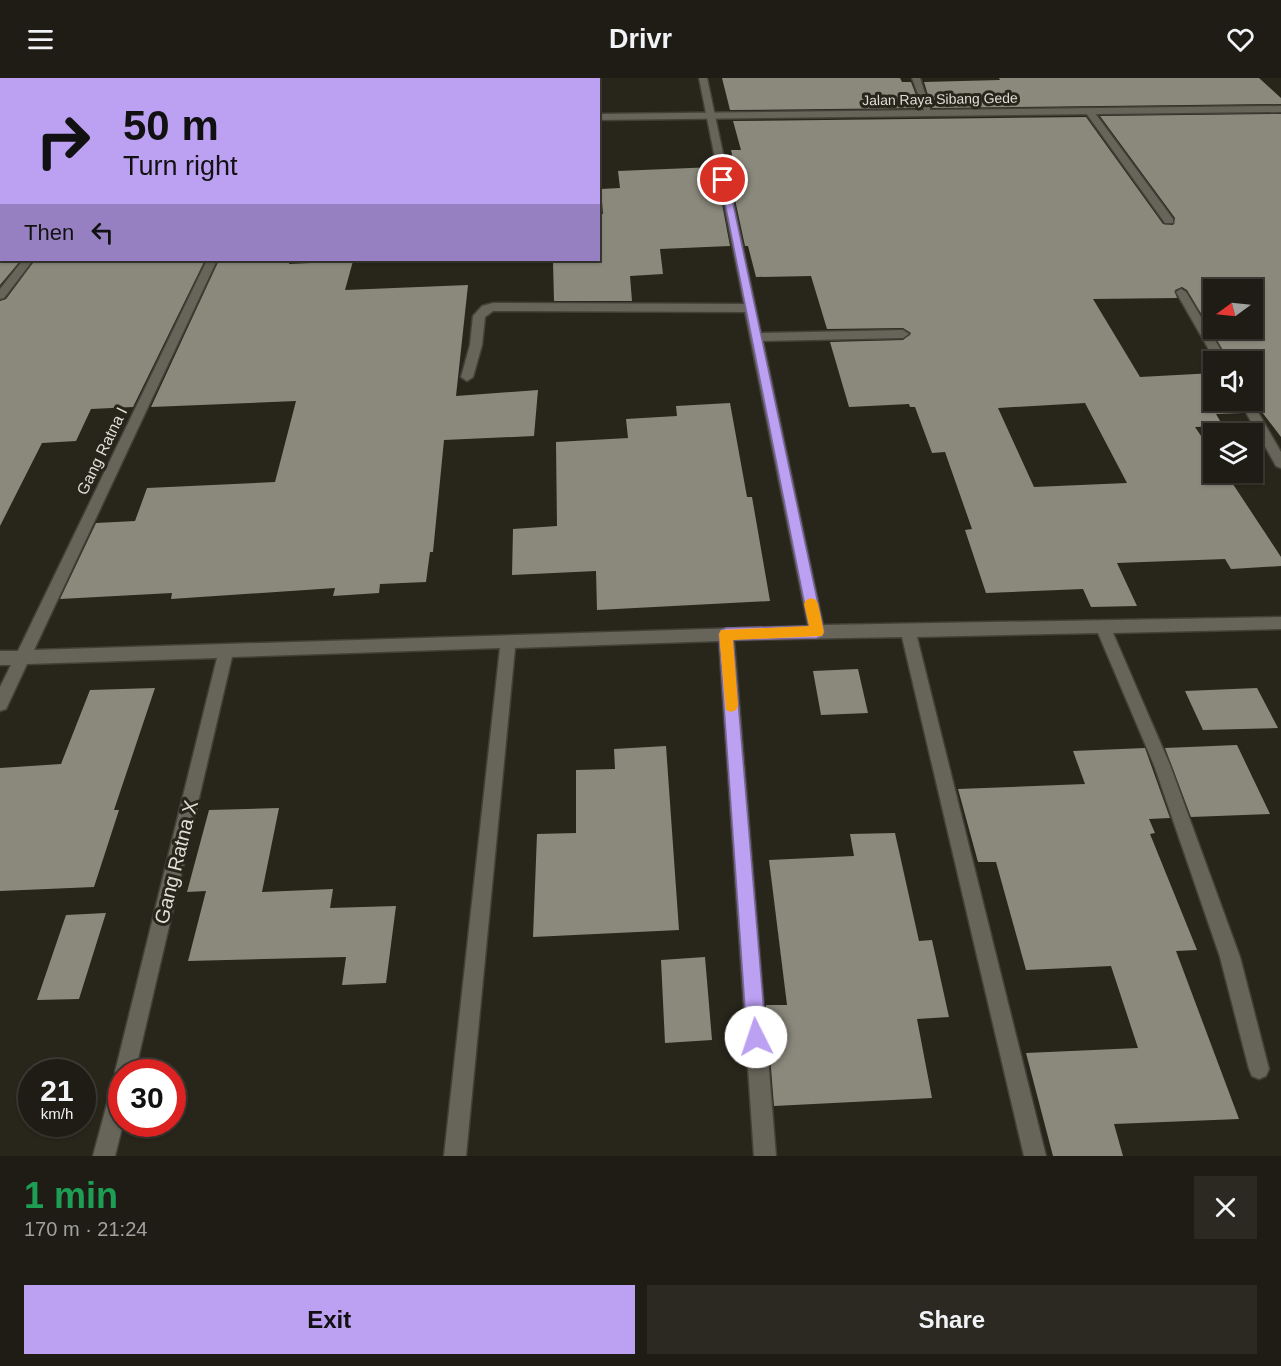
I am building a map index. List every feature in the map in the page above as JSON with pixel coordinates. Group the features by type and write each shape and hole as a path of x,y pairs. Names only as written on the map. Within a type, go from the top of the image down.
{"street":[{"path":"703,78 817,632"},
{"path":"916,78 929,113"},
{"name":"Jalan Raya Sibang Gede","path":"600,117 1281,109"},
{"path":"1089,111 1170,221"},
{"path":"0,296 27,261"},
{"name":"Gang Ratna I","path":"0,704 213,261"},
{"path":"1181,292 1216,351"},
{"path":"467,377 476,345 479,316 486,309 493,307 750,308"},
{"path":"756,337 903,334"},
{"path":"1251,411 1281,463"},
{"path":"0,658 726,634 1281,623"},
{"path":"1103,627 1162,765 1230,957 1259,1069"},
{"path":"908,630 1035,1156"},
{"path":"726,634 765,1156"},
{"path":"455,1156 508,642"},
{"name":"Gang Ratna X","path":"128,1059 226,651"},
{"path":"104,1156 109,1137"}],"building":[{"path":"722,78 900,78 902,82 911,82 921,108 730,110"},
{"path":"999,78 1259,78 1281,98 1281,104 932,108 924,82 1000,80"},
{"path":"1281,114 1281,437 1261,411 1263,411 1263,351 1223,351 1216,339 1263,339 1263,279 1203,279 1203,317 1187,290 1182,287 1175,290 1177,298 1093,299 1140,377 1203,374 1203,411 1243,411 1244,413 1216,414 1221,423 1203,423 1203,427 1195,427 1203,439 1203,483 1232,483 1281,557 1281,566 1231,569 1225,559 1117,563 1137,606 1091,607 1083,589 986,593 965,530 972,529 945,452 932,453 915,407 910,407 909,404 849,407 830,342 903,340 911,333 903,328 827,329 811,276 756,277 748,246 745,246 728,167 735,167 731,150 741,150 733,121 1086,117 1163,224 1173,225 1175,218 1100,116","holes":["1085,403 1127,483 1034,487 998,408"]},
{"path":"715,167 730,246 660,249 663,274 630,276 632,301 554,301 553,262 600,261 600,214 603,214 601,189 620,188 618,171"},
{"path":"0,261 20,261 0,285"},
{"path":"34,261 205,261 133,407 91,409 76,441 42,443 0,526 0,301 6,299"},
{"path":"219,261 290,261 289,264 353,261 345,290 468,285 456,396 538,390 534,436 444,440 433,552 430,552 426,582 380,584 379,593 333,596 335,588 171,599 172,593 60,599 96,523 135,521 147,488 275,482 296,401 151,407"},
{"path":"730,403 747,497 752,497 770,601 597,610 596,571 512,575 513,529 557,526 556,442 628,438 626,419 677,416 676,406"},
{"path":"858,669 868,713 821,715 813,671"},
{"path":"155,688 114,810 119,810 94,887 0,891 0,768 61,764 90,690"},
{"path":"1257,688 1278,728 1203,730 1185,691"},
{"path":"1237,745 1270,814 1191,817 1165,748"},
{"path":"666,746 679,930 533,937 537,834 576,833 576,770 615,769 614,749"},
{"path":"1145,748 1170,818 1149,819 1155,833 1150,834 1197,950 1176,951 1239,1119 1114,1124 1123,1156 1053,1156 1026,1053 1138,1048 1111,966 1026,970 996,862 978,862 958,789 1085,784 1073,751"},
{"path":"279,808 262,892 333,889 330,908 396,906 386,983 342,985 346,957 188,961 206,891 187,892 209,810"},
{"path":"895,833 919,941 932,940 949,1017 917,1019 932,1098 774,1106 766,1005 787,1005 769,860 854,856 850,834"},
{"path":"106,913 79,999 37,1000 66,915"},
{"path":"705,957 712,1040 665,1043 661,960"}],"slow traffic":[{"path":"731,705 726,634 817,632 811,604"}],"route":[{"path":"723,180 817,632 726,634 756,1037"}]}
